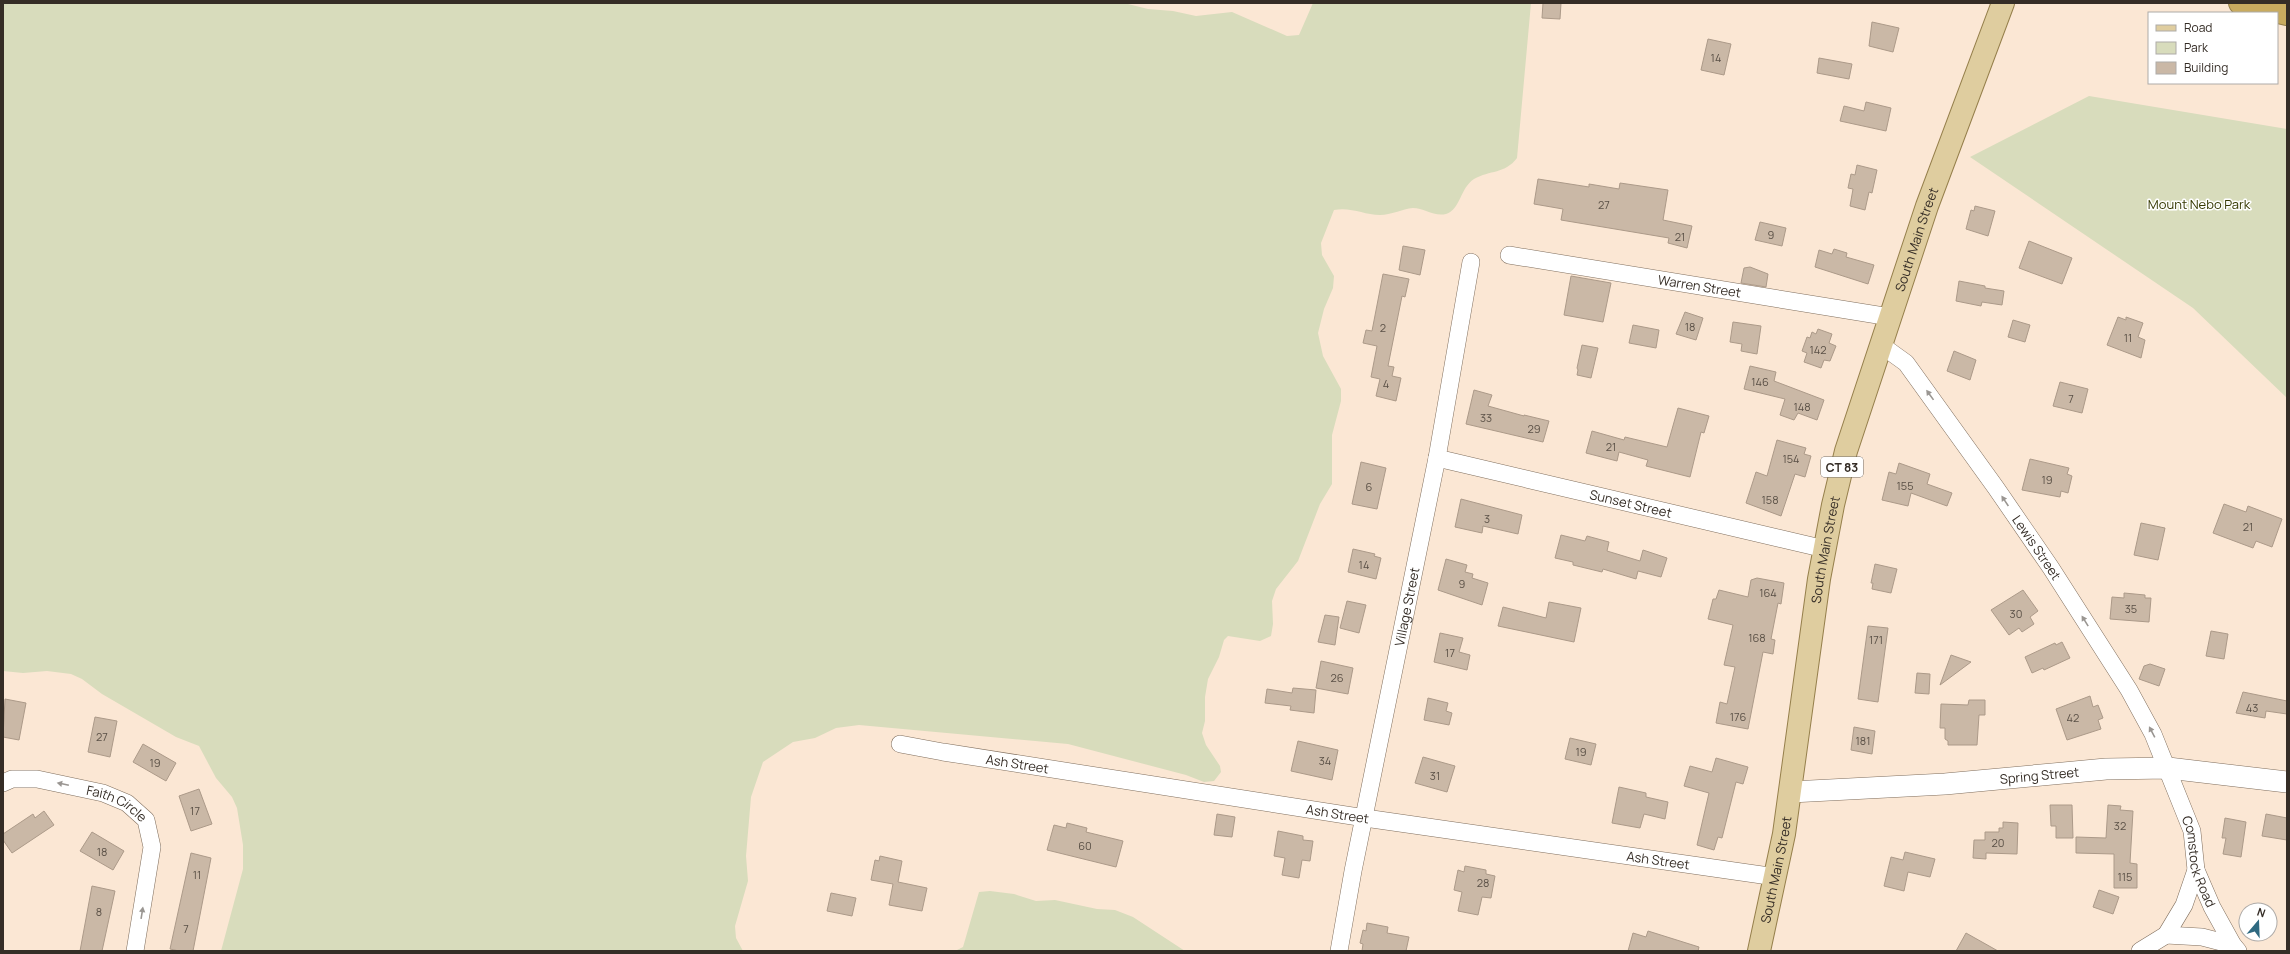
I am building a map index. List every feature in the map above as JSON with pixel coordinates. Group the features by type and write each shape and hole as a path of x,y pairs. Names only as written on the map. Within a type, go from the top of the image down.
{"highway":[{"path":"2240,3 2287,14"}],"main road":[{"name":"South Main Street","path":"1759,951 1776,877 1791,792 1825,549 1846,451 1890,317 1950,144 2003,3"}],"street":[{"name":"Warren Street","path":"1510,255 1890,317"},
{"name":"Village Street","path":"1339,951 1353,871 1437,458 1471,262"},
{"name":"Lewis Street","path":"1881,345 1906,363 2044,557 2129,690 2153,734 2168,768"},
{"name":"Sunset Street","path":"1437,458 1825,549"},
{"name":"Ash Street","path":"900,744 1365,818 1776,877"},
{"name":"Spring Street","path":"1791,792 1945,784 2106,769 2168,768 2287,782"},
{"name":"Comstock Road","path":"2168,768 2192,831 2196,870 2212,907 2236,948"},
{"name":"Faith Circle","path":"3,783 12,779 38,779 103,792 127,803 146,820 152,847 135,951"},
{"path":"2140,951 2166,935 2184,905 2196,870"},
{"path":"2166,935 2202,937 2236,948"}],"green space":[{"path":"3,3 1124,3 1148,9 1173,11 1196,16 1232,12 1287,36 1299,35 1313,3 1531,3 1517,158 1507,167 1474,179 1469,183 1455,208 1446,214 1442,215 1413,208 1380,215 1352,210 1334,210 1321,243 1322,255 1334,276 1333,288 1324,309 1318,333 1323,356 1341,389 1341,401 1332,435 1332,484 1320,504 1298,561 1276,589 1272,601 1273,624 1271,636 1260,641 1228,636 1224,640 1219,657 1208,679 1205,697 1205,721 1202,733 1206,745 1220,766 1221,772 1214,781 1204,782 1186,775 1068,744 859,725 836,728 815,738 793,742 763,762 751,797 746,856 748,881 735,926 736,938 743,951 221,951 243,869 243,845 237,808 232,797 216,778 199,746 176,737 102,694 82,679 71,674 47,671 23,673 3,671"},
{"name":"Mount Nebo Park","path":"2089,96 2287,129 2287,398 2193,308 1970,157"},
{"path":"990,891 1014,894 1036,901 1055,900 1097,909 1115,910 1133,917 1185,951 920,951 957,950 963,947 979,892"}],"building":[{"path":"1543,3 1561,3 1560,19 1542,18"},
{"path":"1872,22 1899,28 1893,52 1869,46"},
{"path":"1708,39 1731,44 1724,75 1701,70"},
{"path":"1819,58 1852,64 1849,79 1817,73"},
{"path":"1866,102 1891,108 1886,131 1840,121 1844,106 1864,111"},
{"path":"1857,165 1877,170 1872,193 1869,192 1865,210 1850,206 1853,189 1848,188 1851,174 1855,175"},
{"path":"1538,179 1589,187 1589,184 1619,189 1620,183 1668,190 1663,220 1692,226 1687,248 1668,243 1669,238 1561,220 1563,209 1534,204"},
{"path":"1975,206 1995,211 1988,236 1966,229 1971,210 1974,211"},
{"path":"1760,222 1786,228 1782,246 1755,240"},
{"path":"2029,241 2072,258 2062,284 2019,268"},
{"path":"1403,246 1425,250 1420,275 1399,270"},
{"path":"1834,249 1847,253 1846,257 1874,265 1868,284 1815,267 1819,250 1832,254"},
{"path":"1750,267 1768,274 1766,287 1741,283 1744,268"},
{"path":"1383,274 1409,279 1405,297 1402,296 1388,366 1394,367 1392,376 1401,378 1396,401 1376,396 1380,379 1371,377 1377,346 1363,343 1366,330 1372,331"},
{"path":"1571,276 1611,283 1603,322 1564,315"},
{"path":"1959,281 2004,291 2002,305 1982,302 1981,306 1956,301"},
{"path":"1685,312 1703,318 1696,340 1676,334"},
{"path":"2118,317 2126,320 2126,317 2143,323 2138,337 2145,340 2141,358 2107,345"},
{"path":"2013,320 2030,325 2025,342 2008,337"},
{"path":"1733,322 1761,326 1757,354 1741,351 1742,344 1730,342"},
{"path":"1633,325 1659,330 1656,348 1629,343"},
{"path":"1818,329 1832,334 1829,343 1836,346 1830,361 1824,360 1821,368 1804,362 1807,353 1802,351 1807,337 1810,338 1812,332 1816,334"},
{"path":"1582,345 1598,348 1591,378 1577,375"},
{"path":"1954,351 1976,360 1970,380 1947,371"},
{"path":"1750,366 1776,372 1774,381 1824,400 1817,420 1798,413 1794,420 1780,415 1785,399 1744,389"},
{"path":"2060,382 2088,389 2082,413 2053,406"},
{"path":"1474,390 1492,395 1488,406 1549,421 1543,442 1466,424"},
{"path":"1678,408 1709,416 1704,433 1701,432 1690,477 1646,466 1648,460 1619,452 1617,461 1586,453 1592,431 1624,440 1625,437 1667,447"},
{"path":"1777,440 1806,448 1804,454 1811,456 1805,477 1795,474 1781,516 1746,503 1756,472 1767,476"},
{"path":"2030,459 2069,468 2067,474 2072,476 2068,493 2061,491 2060,497 2022,490"},
{"path":"1361,462 1386,468 1377,509 1352,504"},
{"path":"1899,463 1930,474 1927,484 1952,493 1947,506 1911,493 1908,506 1882,500 1889,472 1896,474"},
{"path":"1461,499 1522,515 1518,534 1483,526 1482,533 1455,527"},
{"path":"2224,504 2246,512 2248,506 2282,519 2272,547 2256,541 2253,548 2213,533"},
{"path":"2141,523 2165,528 2158,560 2134,555"},
{"path":"1561,535 1585,541 1587,536 1609,542 1607,551 1640,561 1643,550 1667,558 1661,577 1638,571 1636,579 1603,569 1602,572 1573,565 1573,562 1555,558"},
{"path":"1353,549 1375,554 1374,556 1381,558 1376,579 1348,572"},
{"path":"1446,559 1467,565 1465,572 1473,574 1472,578 1488,583 1482,605 1438,590"},
{"path":"1875,564 1897,569 1891,593 1872,589 1873,583 1871,583"},
{"path":"1757,578 1784,583 1781,604 1778,603 1771,639 1775,640 1773,654 1763,652 1748,729 1716,723 1720,702 1727,704 1735,667 1724,665 1733,625 1708,619 1713,599 1716,599 1719,590 1748,597 1751,580"},
{"path":"2023,590 2038,611 2030,617 2034,624 2022,632 2019,628 2009,635 1991,610"},
{"path":"2124,593 2145,595 2145,598 2151,598 2149,622 2110,619 2112,597 2124,598"},
{"path":"1347,601 1366,605 1359,633 1340,628"},
{"path":"1549,602 1581,608 1574,642 1498,626 1503,607 1546,618"},
{"path":"1325,615 1339,617 1335,645 1318,642"},
{"path":"1868,626 1888,628 1878,702 1858,699"},
{"path":"2211,631 2228,634 2224,659 2206,656"},
{"path":"1440,633 1463,638 1459,652 1470,655 1467,670 1434,662"},
{"path":"2062,642 2070,658 2044,670 2043,668 2032,673 2025,657 2055,643 2056,645"},
{"path":"1951,655 1971,662 1940,685"},
{"path":"1321,661 1353,668 1348,694 1316,688"},
{"path":"2150,664 2165,669 2159,686 2139,679 2144,666"},
{"path":"1917,673 1930,674 1929,694 1915,693"},
{"path":"1293,688 1316,690 1314,713 1290,710 1291,706 1265,703 1267,689 1292,693"},
{"path":"2243,692 2287,701 2287,714 2266,711 2265,718 2236,713"},
{"path":"2090,696 2093,707 2098,705 2103,718 2098,720 2101,729 2067,740 2056,709"},
{"path":"1428,698 1448,703 1446,711 1452,713 1449,725 1424,720"},
{"path":"5,699 26,703 19,740 3,737"},
{"path":"1969,700 1985,700 1985,715 1979,715 1977,745 1948,745 1948,741 1945,739 1945,728 1940,728 1941,704 1968,705"},
{"path":"95,717 117,721 110,757 88,752"},
{"path":"1854,727 1875,731 1872,754 1851,750"},
{"path":"1570,738 1596,744 1591,765 1565,759"},
{"path":"1298,741 1338,750 1332,780 1291,771"},
{"path":"143,744 176,763 166,781 133,762"},
{"path":"1423,757 1455,766 1447,792 1415,783"},
{"path":"1716,758 1748,767 1743,784 1736,782 1722,838 1718,837 1714,850 1697,845 1709,793 1684,786 1690,766 1712,772"},
{"path":"1619,787 1646,793 1646,797 1668,802 1665,819 1644,814 1640,828 1612,823"},
{"path":"199,789 212,824 191,831 179,796"},
{"path":"2050,805 2072,805 2073,838 2056,838 2056,826 2051,826"},
{"path":"2108,805 2121,806 2120,810 2133,811 2130,863 2137,864 2137,888 2114,888 2114,854 2076,853 2076,837 2106,838"},
{"path":"44,811 54,825 12,853 3,840 3,834 33,814 35,818"},
{"path":"1217,814 1235,817 1232,837 1214,835"},
{"path":"2266,814 2287,818 2287,840 2262,836"},
{"path":"2225,818 2246,822 2241,857 2223,854 2226,838 2222,838"},
{"path":"2003,822 2018,823 2017,854 1986,853 1986,859 1973,858 1974,840 1985,840 1985,832 1999,832 1999,828 2003,828"},
{"path":"1067,823 1087,828 1086,832 1123,841 1116,867 1047,850 1054,825 1066,828"},
{"path":"1278,831 1303,836 1303,840 1313,841 1310,861 1302,860 1299,878 1282,875 1285,858 1274,856"},
{"path":"92,832 124,851 113,870 80,851"},
{"path":"1905,852 1935,859 1930,877 1908,872 1904,891 1884,886 1891,857 1903,860"},
{"path":"191,853 211,858 193,951 179,951 170,949"},
{"path":"880,856 902,861 898,882 927,888 922,911 889,905 893,884 871,880 875,860 879,861"},
{"path":"1465,866 1486,870 1486,874 1495,876 1491,898 1482,897 1478,915 1458,911 1462,892 1454,890 1458,870 1464,872"},
{"path":"92,886 115,891 102,951 80,951"},
{"path":"2099,890 2119,897 2113,914 2093,907"},
{"path":"831,893 856,898 852,916 827,911"},
{"path":"1367,923 1388,927 1387,933 1409,937 1406,951 1362,951 1363,944 1360,943 1363,930 1366,931"},
{"path":"1648,931 1699,947 1698,951 1628,951 1633,933 1646,937"},
{"path":"1966,933 1998,951 1956,951"}]}
